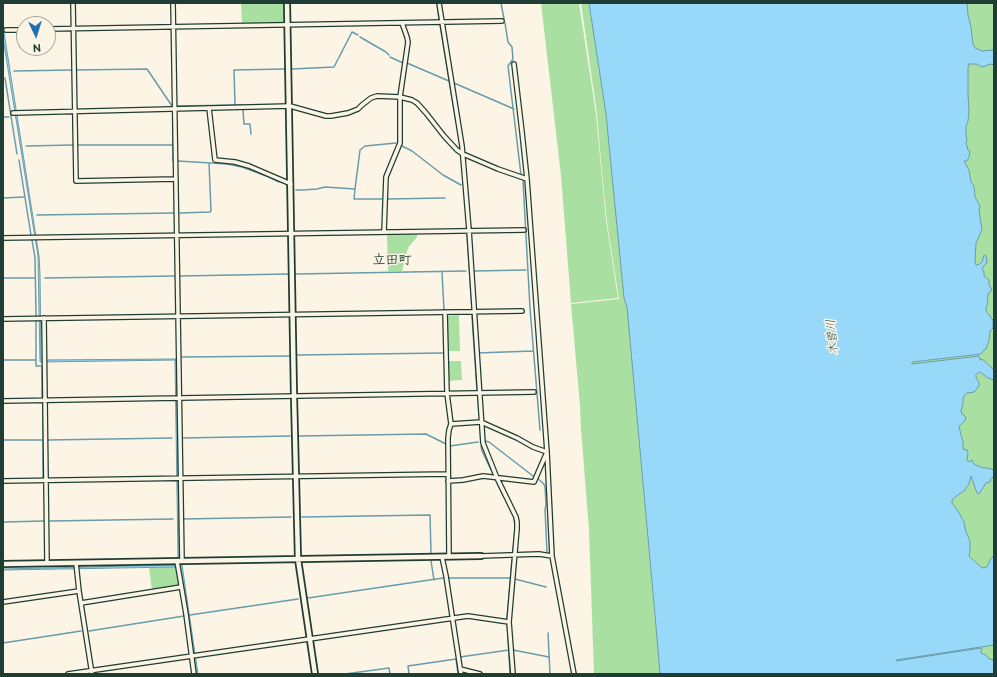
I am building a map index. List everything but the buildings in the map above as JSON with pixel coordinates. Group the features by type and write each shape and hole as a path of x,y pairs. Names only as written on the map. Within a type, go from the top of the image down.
{"street":[{"path":"73,3 76,181 176,179"},
{"path":"173,3 178,316 177,398 179,561 181,588 194,655 194,674"},
{"path":"287,3 298,559 315,674"},
{"path":"440,3 463,154 483,443 497,478 516,517 517,529 508,622 513,674"},
{"path":"56,29 502,21"},
{"path":"384,232 386,177 400,143 400,97 408,42 402,23"},
{"path":"6,30 16,30"},
{"path":"514,64 527,179 547,452 552,556 574,674"},
{"path":"13,113 290,106 331,116 348,113 358,109 371,98 377,96 400,97 417,103 444,136 457,150 463,154 498,169 527,179"},
{"path":"209,108 215,160 235,162 249,166 291,184"},
{"path":"3,238 524,230"},
{"path":"3,319 522,311"},
{"path":"445,312 447,393 451,424 448,438 449,557"},
{"path":"42,318 45,400 47,563"},
{"path":"3,400 534,392"},
{"path":"451,424 481,422 533,447 547,452"},
{"path":"448,481 483,476 534,482 547,452"},
{"path":"3,481 448,474"},
{"path":"3,564 47,563 76,566 179,561 449,557 539,554 552,556"},
{"path":"442,557 460,672 480,674"},
{"path":"76,566 92,672"},
{"path":"81,603 181,588"},
{"path":"3,602 79,591"},
{"path":"68,674 92,672 194,655 468,616 508,622"}],"green space":[{"path":"241,3 284,3 285,22 283,24 242,25"},
{"path":"541,3 579,3 596,114 606,220 618,298 571,303 561,176"},
{"path":"581,3 589,3 606,114 624,298 627,307 660,674 594,674 589,530 571,304 619,299 607,222 597,114"},
{"path":"967,3 994,3 994,50 982,51 975,48 973,44"},
{"path":"969,64 977,64 982,67 991,64 994,65 994,370 980,360 979,356 912,364 912,362 981,354 988,345 989,340 991,318 986,311 986,308 990,291 989,280 984,276 982,269 986,258 983,259 980,264 976,265 975,263 976,243 982,230 979,210 980,206 975,197 974,186 971,182 969,170 964,161 967,161 970,151 968,151 966,143 966,126 969,112 967,69"},
{"path":"417,233 417,237 408,248 402,271 388,271 387,234"},
{"path":"459,315 460,351 448,351 448,316"},
{"path":"448,361 461,361 462,380 448,381"},
{"path":"980,372 988,378 994,380 994,470 983,468 967,460 968,453 967,450 963,449 963,442 959,427 966,417 961,411 964,396 967,393 970,393 977,374"},
{"path":"971,475 977,493 980,492 992,477 994,477 994,555 987,567 982,568 969,556 970,550 964,522 952,503 952,500 964,491 969,484"},
{"path":"176,567 180,586 152,590 149,568"},
{"path":"994,645 994,660 989,659 981,653 981,651 896,661 896,659"}],"water":[{"name":"木曽川","path":"589,3 967,3 973,44 975,48 982,51 994,50 994,65 991,64 982,67 977,64 969,64 969,112 966,126 966,143 968,150 970,151 967,161 964,161 969,170 971,182 974,186 975,197 980,206 979,210 982,230 976,243 975,263 976,265 980,264 984,255 986,256 987,263 982,269 984,276 989,280 989,285 992,290 989,292 987,299 988,303 986,311 993,320 993,328 990,331 986,349 981,354 912,362 912,364 979,356 980,360 982,359 994,370 994,380 988,378 980,372 976,374 979,386 974,392 967,393 964,396 961,411 966,417 959,427 963,442 963,449 967,450 968,453 967,460 969,462 972,460 974,464 983,468 994,470 994,477 991,478 990,482 986,483 979,494 977,493 971,476 969,484 964,491 952,500 952,503 964,522 970,541 969,556 982,568 987,567 994,555 994,645 896,661 981,648 981,653 986,655 989,659 994,660 994,674 660,674 627,307 624,298 606,114"},
{"path":"3,26 39,256 41,360 176,359 180,560 178,559 175,360 40,362 38,256 3,38"},
{"path":"175,565 176,567 3,570 3,569"},
{"path":"180,565 182,565 198,674 196,674"}],"waterway":[{"path":"437,3 439,20"},
{"path":"501,3 504,19"},
{"path":"505,23 508,42 512,47 513,59 508,66 521,175"},
{"path":"440,25 456,122"},
{"path":"292,69 334,67 352,32 358,35"},
{"path":"360,37 389,55"},
{"path":"390,57 403,63"},
{"path":"407,63 449,81"},
{"path":"76,70 147,69 172,106"},
{"path":"235,105 234,70 285,69"},
{"path":"14,71 72,70"},
{"path":"5,78 17,154"},
{"path":"454,83 514,109"},
{"path":"177,106 243,105"},
{"path":"243,110 244,124 250,124 251,134"},
{"path":"173,113 173,161 175,161"},
{"path":"3,117 9,117"},
{"path":"296,190 325,187 355,189 360,150 365,146 396,143"},
{"path":"26,146 73,145"},
{"path":"77,145 173,145"},
{"path":"402,146 412,151 443,175 461,185"},
{"path":"19,160 31,235"},
{"path":"178,161 227,164 242,167 279,182"},
{"path":"180,213 211,211 209,163"},
{"path":"523,181 530,308 540,430"},
{"path":"355,189 354,199 382,199"},
{"path":"3,198 24,197"},
{"path":"387,199 445,198"},
{"path":"37,215 174,213"},
{"path":"466,213 467,229"},
{"path":"467,234 472,309"},
{"path":"32,240 35,258 36,316"},
{"path":"474,271 526,270"},
{"path":"296,274 466,271"},
{"path":"442,272 444,310"},
{"path":"180,276 288,274"},
{"path":"45,278 175,276"},
{"path":"3,278 35,278"},
{"path":"472,316 477,391"},
{"path":"36,321 36,366 42,366 42,397"},
{"path":"477,353 533,351"},
{"path":"297,355 443,353"},
{"path":"182,357 290,356"},
{"path":"3,360 36,360"},
{"path":"478,395 479,415"},
{"path":"43,402 43,478"},
{"path":"299,436 426,434 446,444"},
{"path":"182,438 290,436"},
{"path":"48,440 172,438"},
{"path":"3,440 43,440"},
{"path":"485,441 489,442 533,476"},
{"path":"450,446 478,442"},
{"path":"481,446 493,474"},
{"path":"537,478 545,486 547,552"},
{"path":"497,483 514,517 515,528 513,551"},
{"path":"302,517 430,515 431,553"},
{"path":"183,519 291,517"},
{"path":"50,521 173,519"},
{"path":"3,522 45,521"},
{"path":"510,674 507,619 512,560"},
{"path":"431,561 434,580"},
{"path":"308,598 443,578"},
{"path":"448,578 511,578"},
{"path":"515,579 546,587"},
{"path":"190,615 298,599"},
{"path":"89,631 184,616"},
{"path":"3,643 81,631"},
{"path":"548,633 550,674"},
{"path":"460,657 509,650"},
{"path":"513,650 549,657"},
{"path":"409,674 408,666 456,659 458,674"},
{"path":"345,674 389,668 390,674"}],"district":[{"name":"立田町","path":"392,261"}]}
